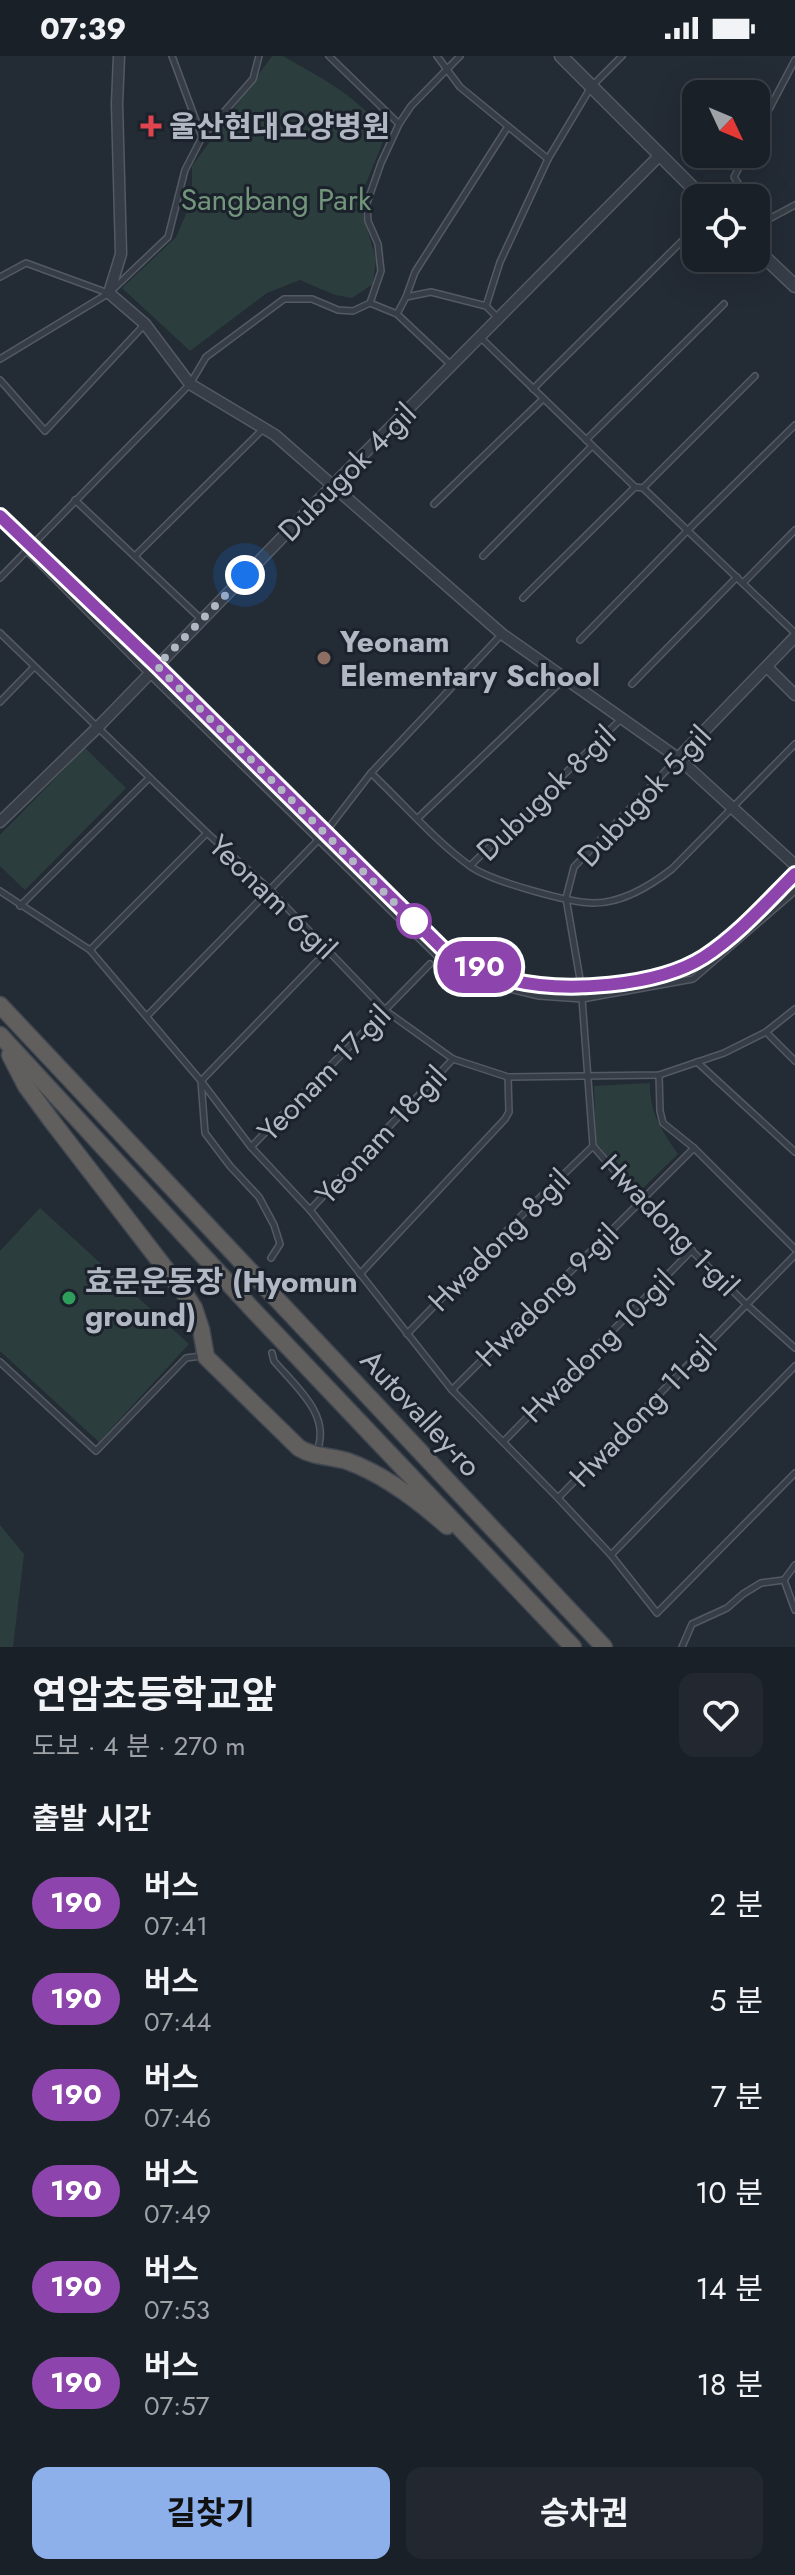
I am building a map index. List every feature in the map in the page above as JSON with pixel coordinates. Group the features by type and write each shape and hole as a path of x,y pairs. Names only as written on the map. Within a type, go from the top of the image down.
{"highway":[{"name":"Autovalley-ro","path":"0,1005 604,1647"},
{"name":"Autovalley-ro","path":"0,1036 573,1647"},
{"path":"0,1036 42,1109 194,1308 206,1357 292,1442 307,1453 350,1462 401,1491 438,1518 526,1596"}],"street":[{"path":"119,56 117,104 121,254 109,293 145,324 190,384 275,435 502,634 678,758 795,865"},
{"path":"561,56 688,184"},
{"name":"Dubugok 4-gil","path":"0,822 98,727 659,156"},
{"path":"770,262 795,286"},
{"path":"0,516 321,838 443,951 472,965 514,981 553,986 650,978 701,959 746,922 795,874"},
{"name":"Dubugok 5-gil","path":"678,758 795,635"},
{"path":"767,667 795,695"}],"lane":[{"path":"172,56 202,137"},
{"path":"0,359 109,293 168,237 185,170 202,137 253,79 259,56"},
{"path":"329,56 399,124"},
{"path":"437,56 460,87 548,159"},
{"path":"0,578 190,384 206,357 284,299 312,299 338,310 353,311 370,303 381,271 378,244 368,221 367,203 399,124 411,106 460,56"},
{"path":"486,306 500,262 548,159 591,87 622,56"},
{"path":"770,107 795,60"},
{"path":"397,314 415,272 507,128"},
{"path":"770,218 795,205"},
{"path":"533,389 682,241"},
{"path":"0,277 26,263 109,293"},
{"path":"406,297 431,292 486,306 499,319"},
{"path":"370,303 397,314 452,366"},
{"path":"586,440 724,304"},
{"path":"0,380 45,431 145,324"},
{"path":"481,338 635,487 643,488 688,530 795,635"},
{"path":"643,488 755,376"},
{"path":"434,504 543,399"},
{"path":"580,640 795,425"},
{"path":"135,556 263,429"},
{"path":"483,556 592,446"},
{"path":"523,598 635,487"},
{"path":"75,500 201,620"},
{"path":"743,583 795,530"},
{"path":"632,684 737,577"},
{"name":"Yeonam 6-gil","path":"0,633 269,889 386,1011 453,1059 508,1077 659,1075 724,1053 766,1032 795,1009"},
{"path":"147,1016 321,838 371,773 502,634"},
{"path":"0,702 34,667"},
{"path":"418,818 566,677"},
{"name":"Dubugok 8-gil","path":"470,866 621,719"},
{"path":"371,773 470,866 508,883 594,903 622,897 649,886 672,869 795,744"},
{"name":"Dubugok 5-gil","path":"581,985 566,898 574,867 678,758"},
{"path":"20,906 149,778"},
{"path":"90,950 207,833"},
{"path":"321,838 438,957 492,985 539,996 582,999 693,979 795,891"},
{"path":"0,891 90,950 201,1081 251,1147 310,1210 452,1390 611,1555 657,1613 795,1473"},
{"path":"271,1258 280,1244 274,1225 259,1197 205,1133 201,1081 329,949"},
{"name":"Yeonam 17-gil","path":"251,1147 430,964"},
{"name":"Hwadong 1-gil","path":"581,985 593,1146 641,1201 795,1348"},
{"path":"766,1032 795,1061"},
{"name":"Yeonam 18-gil","path":"310,1210 453,1059"},
{"path":"697,1062 795,1152"},
{"path":"659,1075 663,1123 694,1148 795,1252"},
{"path":"360,1274 505,1119 509,1112 508,1077"},
{"name":"Hwadong 8-gil","path":"407,1334 593,1146"},
{"name":"Hwadong 9-gil","path":"452,1390 694,1148"},
{"name":"Hwadong 10-gil","path":"504,1441 692,1250"},
{"name":"Hwadong 11-gil","path":"558,1498 795,1252"},
{"path":"272,1353 274,1361 317,1416 321,1439 315,1453"},
{"path":"0,1362 96,1451 186,1358 196,1355 206,1357"},
{"path":"611,1555 795,1366"},
{"path":"682,1647 692,1624 727,1608 761,1583 784,1580 795,1565"},
{"path":"784,1580 795,1610"}],"green space":[{"name":"Sangbang Park","path":"272,56 283,56 355,101 378,126 384,139 359,201 376,259 373,284 352,298 335,295 300,280 267,293 190,351 122,288 176,237 192,200 192,166"},
{"path":"85,748 126,788 25,890 0,866 0,835"},
{"path":"650,1083 654,1112 678,1154 639,1192 596,1143 594,1086"},
{"name":"효문운동장 (Hyomun ground)","path":"40,1208 189,1344 99,1442 0,1351 0,1251"},
{"path":"0,1525 24,1554 13,1647 0,1647"}],"bus line":[{"name":"190","path":"0,516 157,666 444,950 464,961 514,981 553,986 650,978 701,959 723,943 795,874"}],"place":[{"name":"울산현대요양병원","path":"151,126"},
{"name":"Yeonam Elementary School","path":"324,658"},
{"name":"효문운동장 (Hyomun ground)","path":"69,1298"}],"route":[{"path":"245,575 157,666 423,931 414,921"}]}
